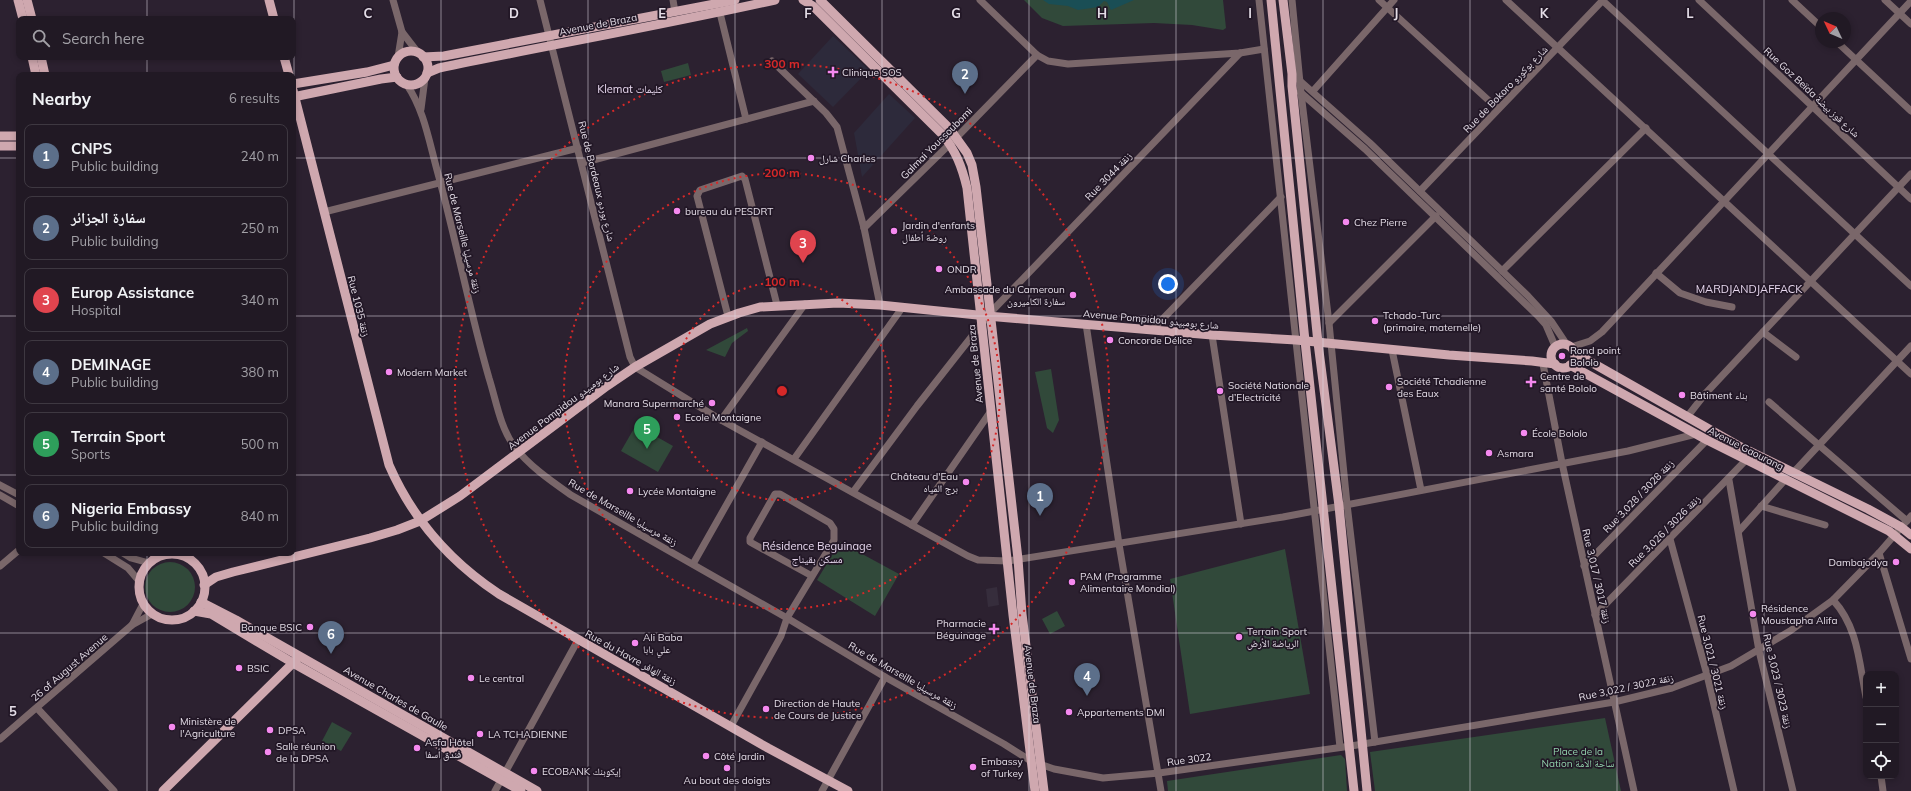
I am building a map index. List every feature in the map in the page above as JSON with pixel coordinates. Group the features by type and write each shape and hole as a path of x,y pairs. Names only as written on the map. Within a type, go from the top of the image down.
{"main road":[{"path":"18,0 21,16"},
{"path":"27,0 31,16"},
{"path":"269,0 273,16"},
{"name":"Avenue de Braza","path":"421,55 444,56 734,0"},
{"name":"Avenue de Braza","path":"426,75 438,68 552,44 720,13 775,0"},
{"name":"Avenue de Braza","path":"803,0 813,6 942,134 959,158 967,188 986,317 1018,559 1022,614 1044,791"},
{"name":"Avenue de Braza","path":"820,0 957,137 972,165 976,187 986,317 991,411 1035,791"},
{"path":"1271,0 1300,341 1323,509 1354,791"},
{"path":"1283,0 1292,74 1318,343 1343,505 1367,791"},
{"path":"296,84 367,72 396,61 408,52 421,55 428,67 426,75 417,84 408,85 397,78 381,79 296,94"},
{"path":"33,60 35,72"},
{"path":"42,60 45,72"},
{"path":"285,60 288,72"},
{"path":"396,61 397,78"},
{"name":"Rue 1035 زنقة","path":"296,102 389,465 406,500 420,521"},
{"path":"0,136 16,136"},
{"path":"0,146 16,146"},
{"name":"Avenue Pompidou شارع بومبيدو","path":"204,585 216,577 370,538 420,521 460,496 607,386 635,367 710,324 728,316 760,307 838,303 880,305 986,317 1300,341 1555,364"},
{"path":"1532,361 1553,350 1559,344 1571,347 1574,358 1570,365 1562,368 1555,364 1551,358 1553,350"},
{"name":"Avenue Gaourang","path":"1571,347 1589,361 1737,445 1793,473 1906,521 1911,535"},
{"name":"Avenue Gaourang","path":"1570,365 1707,440 1863,518 1894,535 1911,549"},
{"name":"Rue du Havre زنقة الهافر","path":"420,521 455,560 484,584 578,640 848,791"},
{"path":"162,556 152,559 143,571 139,581 140,596 143,604 152,614 161,618 174,620 187,616 194,611 201,602 204,585 200,571"},
{"path":"181,556 187,558 200,571 216,577"},
{"name":"Avenue Charles de Gaulle","path":"201,602 300,656 503,776 521,791"},
{"name":"Avenue Charles de Gaulle","path":"194,611 211,614 293,663 503,776 537,791"},
{"path":"163,791 300,656"}],"street":[{"path":"394,0 402,32 421,55"},
{"name":"Rue de Bordeaux شارع بوردو","path":"540,0 630,357 635,367"},
{"path":"673,0 675,12"},
{"path":"980,0 1037,54 1048,61 1068,64 1240,53 1264,49"},
{"path":"1259,0 1281,197 1300,341 1313,511 1340,747"},
{"path":"1292,0 1301,93 1329,323 1343,505 1374,742"},
{"path":"1379,0 1498,110"},
{"path":"1313,91 1394,0"},
{"path":"1506,0 1725,200 1911,374"},
{"path":"1602,0 1911,286"},
{"name":"Rue de Bokoro شارع بوكورو","path":"1420,191 1559,48 1602,0"},
{"name":"Rue Goz Beïda شارع قوز بيضة","path":"1698,0 1911,199"},
{"path":"1792,0 1815,21"},
{"path":"1885,0 1911,24"},
{"path":"1292,74 1313,91 1420,191 1502,271 1543,312 1571,347 1590,342 1602,332 1911,1"},
{"path":"720,13 746,119"},
{"path":"396,61 402,32"},
{"path":"1844,48 1911,111"},
{"name":"Rue 3044 زنقة","path":"853,492 986,317 1240,53"},
{"name":"Galmai Youssoubomi","path":"864,228 957,137 1037,54"},
{"path":"772,61 826,113 837,127 864,228 880,305"},
{"name":"Rue de Marseille زنقة مرسيليا","path":"421,109 426,75"},
{"name":"Rue de Marseille زنقة مرسيليا","path":"408,85 421,109 485,362 501,417 508,435 520,452 544,476 571,495 787,618 885,677 1004,744 1031,761"},
{"path":"1292,86 1365,148 1538,316 1546,325 1553,350"},
{"path":"582,162 814,101"},
{"path":"1502,271 1646,128"},
{"path":"324,212 578,148"},
{"path":"1687,417 1705,394 1911,174"},
{"path":"728,316 697,196 700,190 742,176 745,179 777,305"},
{"path":"1152,330 1281,197"},
{"path":"1329,323 1436,216"},
{"path":"1656,274 1680,293 1706,302 1732,306"},
{"path":"721,420 805,304"},
{"path":"794,459 902,308"},
{"path":"1086,324 1119,544 1161,791"},
{"path":"1763,332 1796,357"},
{"path":"1212,335 1241,524"},
{"path":"1793,473 1911,346"},
{"path":"1392,350 1421,490"},
{"name":"Rue 3,017 / زنقة 3017","path":"1543,364 1562,463 1634,791"},
{"path":"635,367 721,420 968,556 978,560 1008,561 1241,524 1628,451 1696,434"},
{"path":"1769,402 1906,521"},
{"path":"912,525 991,411"},
{"name":"Rue 3,028 / زنقة 3028","path":"1584,566 1707,440"},
{"path":"693,564 762,442"},
{"name":"Rue 3,026 / زنقة 3026","path":"1595,615 1729,480 1746,460"},
{"name":"Rue 3,023 / زنقة 3023","path":"1729,480 1759,651 1793,791"},
{"path":"1739,531 1785,480"},
{"path":"0,485 16,493"},
{"path":"731,726 781,636 787,618 834,540 834,529 830,523 780,494 775,494 750,538 750,542 812,576"},
{"path":"0,495 16,504"},
{"path":"1761,506 1825,525"},
{"name":"Rue 3,022 / زنقة 3022","path":"1350,746 1614,702 1672,688 1731,666 1759,651 1790,631 1832,600 1880,553 1906,521"},
{"name":"Rue 3,021 / زنقة 3021","path":"1670,539 1707,675 1734,791"},
{"path":"0,566 16,553"},
{"path":"1880,553 1911,659"},
{"path":"109,556 128,568 139,581"},
{"path":"128,556 131,558 152,559"},
{"path":"1832,600 1847,618 1853,631 1863,682"},
{"name":"26 of August Avenue","path":"132,625 143,604"},
{"name":"26 of August Avenue","path":"0,739 132,625 152,614"},
{"path":"494,791 578,640"},
{"path":"822,791 885,677"},
{"path":"37,708 114,791"},
{"name":"Rue 3022","path":"1031,761 1054,769 1103,778 1159,773 1350,746"},
{"path":"1881,779 1883,791"}],"shaded area":[{"path":"1043,0 1134,0 1111,10 1107,2 1104,1 1098,7 1078,10 1068,6 1049,4"},
{"name":"Clinique SOS","path":"833,36 869,70 833,107 798,74"},
{"name":"Clinique SOS","path":"889,94 915,118 862,177 854,133"},
{"path":"997,587 999,605 988,607 986,589"}],"green space":[{"path":"1024,0 1223,0 1226,28 1223,30 1192,25 1154,23 1063,26 1042,18"},
{"path":"688,63 691,75 664,82 661,71"},
{"path":"747,328 748,331 732,343 725,357 706,350"},
{"path":"1051,369 1059,420 1053,433 1047,428 1035,372"},
{"path":"636,425 673,446 658,472 621,451"},
{"path":"840,542 899,574 875,616 817,580"},
{"name":"Terrain Sport الرياضة الأرض","path":"1285,549 1310,694 1190,714 1170,579"},
{"path":"170,562 179,564 190,573 195,587 193,596 184,607 170,612 161,610 150,601 145,587 147,578 156,567"},
{"path":"1057,611 1065,626 1050,634 1042,619"},
{"name":"Place de la Nation ساحة الأمة","path":"1605,718 1621,791 1375,791 1370,752"},
{"path":"332,722 352,733 341,751 322,741"},
{"path":"1341,755 1345,759 1347,791 1168,791 1167,781"}],"place":[{"name":"Clinique SOS","path":"833,72"},
{"name":"سفارة الجزائر","path":"965,94"},
{"name":"شارل Charles","path":"811,158"},
{"name":"bureau du PESDRT","path":"677,211"},
{"name":"Chez Pierre","path":"1346,222"},
{"name":"Jardin d'enfants روضة أطفال","path":"894,231"},
{"name":"Europ Assistance","path":"803,263"},
{"name":"ONDR","path":"939,269"},
{"name":"Ambassade du Cameroun سفارة الكاميرون","path":"1073,295"},
{"name":"Tchado-Turc (primaire, maternelle)","path":"1375,321"},
{"name":"Concorde Délice","path":"1110,340"},
{"name":"Rond point Bololo","path":"1562,356"},
{"name":"Modern Market","path":"389,372"},
{"name":"Centre de santé Bololo","path":"1531,382"},
{"name":"Société Tchadienne des Eaux","path":"1389,387"},
{"name":"Société Nationale d’Electricité","path":"1220,391"},
{"name":"Bâtiment بناء","path":"1682,395"},
{"name":"Manara Supermarché","path":"712,403"},
{"name":"Ecole Montaigne","path":"677,417"},
{"name":"École Bololo","path":"1524,433"},
{"name":"Terrain Sport","path":"647,449"},
{"name":"Asmara","path":"1489,453"},
{"name":"Château d'Eau برج المياه","path":"966,482"},
{"name":"Lycée Montaigne","path":"630,491"},
{"name":"CNPS","path":"1040,516"},
{"name":"Dambajodya","path":"1896,562"},
{"name":"PAM (Programme Alimentaire Mondial)","path":"1072,582"},
{"name":"Résidence Moustapha Alifa","path":"1753,614"},
{"name":"Banque BSIC","path":"310,627"},
{"name":"Pharmacie Béguinage","path":"994,629"},
{"name":"Terrain Sport الرياضة الأرض","path":"1239,637"},
{"name":"Ali Baba علي بابا","path":"635,643"},
{"name":"Nigeria Embassy","path":"331,654"},
{"name":"BSIC","path":"239,668"},
{"name":"Le central","path":"471,678"},
{"name":"DEMINAGE","path":"1087,696"},
{"name":"Direction de Haute de Cours de Justice","path":"766,709"},
{"name":"Appartements DMI","path":"1069,712"},
{"name":"Ministère de l'Agriculture","path":"172,727"},
{"name":"DPSA","path":"270,730"},
{"name":"LA TCHADIENNE","path":"480,734"},
{"name":"Asfa Hôtel فندق أسفا","path":"417,748"},
{"name":"Salle réunion de la DPSA","path":"268,752"},
{"name":"Côté Jardin","path":"706,756"},
{"name":"Embassy of Turkey","path":"973,767"},
{"name":"Au bout des doigts","path":"727,768"},
{"name":"ECOBANK إيكوبنك","path":"534,771"}],"district":[{"name":"Klemat كليمات","path":"630,89"},
{"name":"MARDJANDJAFFACK","path":"1749,289"},
{"name":"Résidence Beguinage مسكن بقيناج","path":"817,552"}]}
